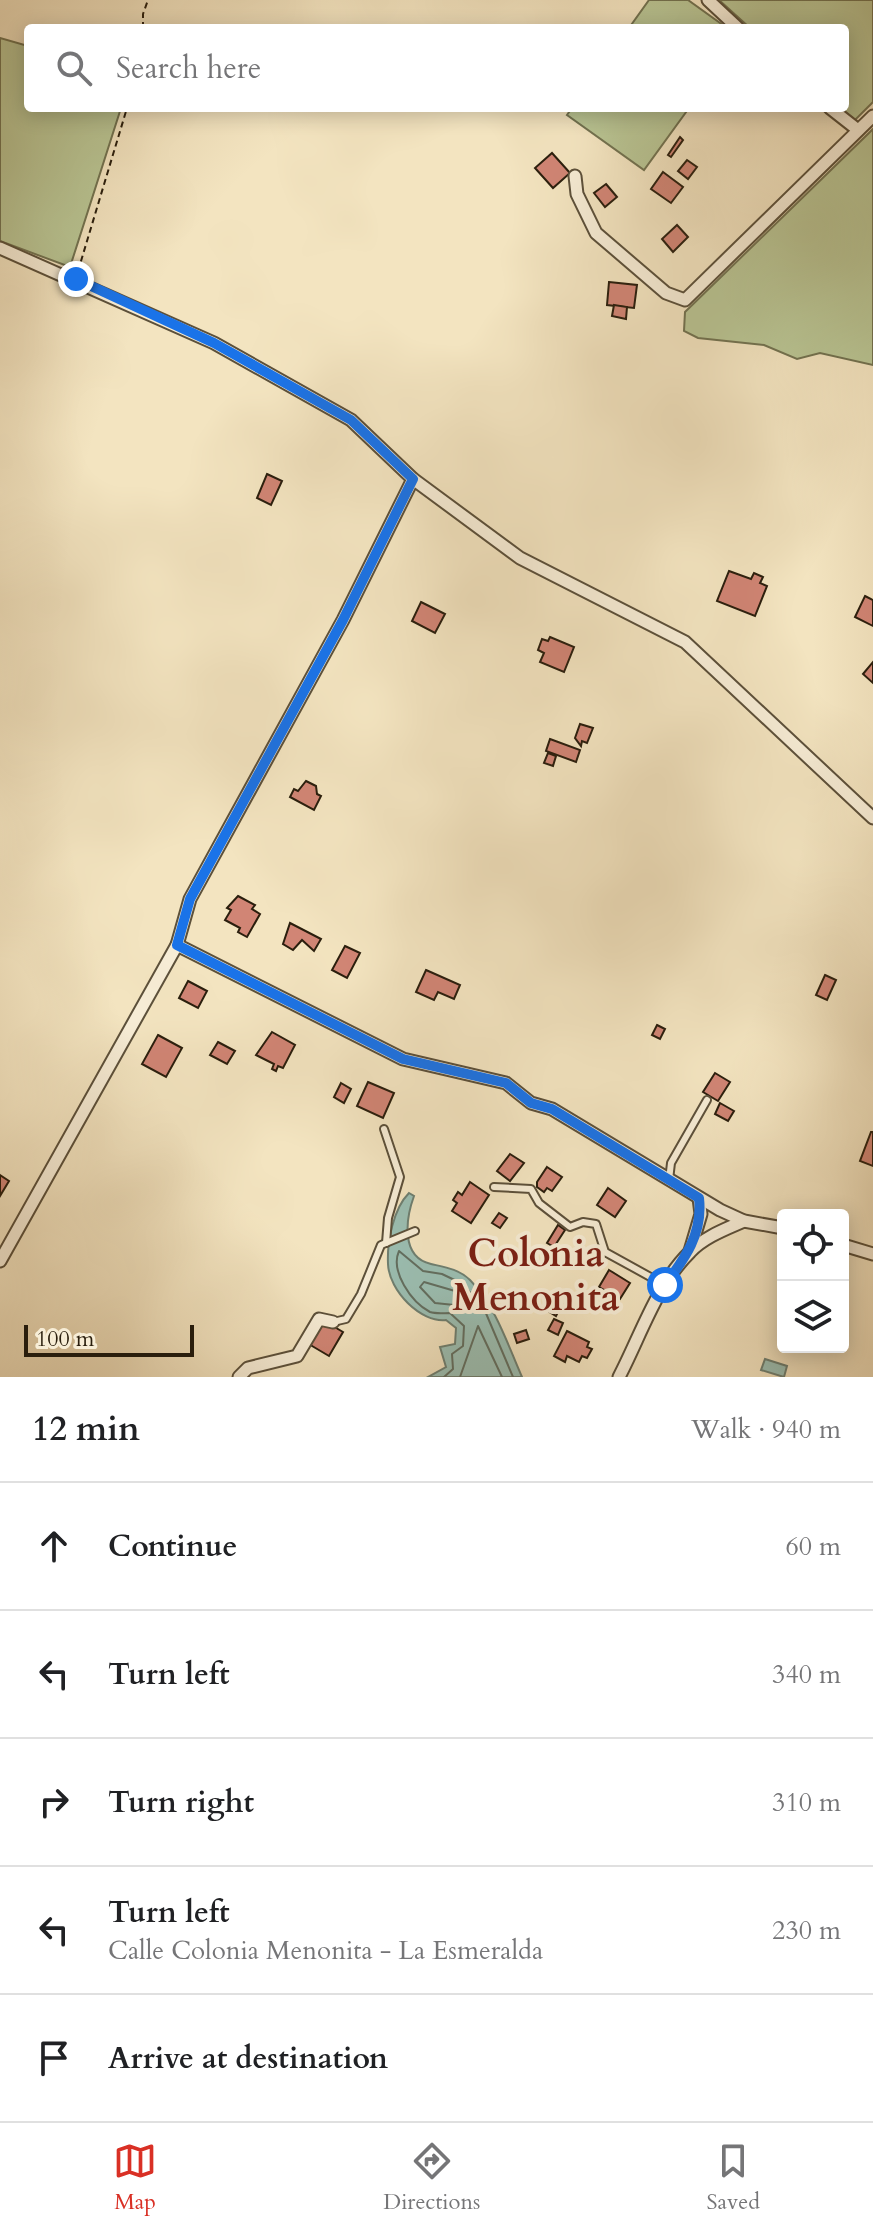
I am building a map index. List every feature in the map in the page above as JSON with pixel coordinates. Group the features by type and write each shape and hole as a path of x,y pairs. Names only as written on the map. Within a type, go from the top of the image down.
{"street":[{"path":"708,0 734,24"},
{"path":"835,112 858,130"},
{"path":"575,176 577,194 596,233 666,293 685,300 873,116"},
{"path":"0,248 76,279 214,343 351,420 413,479 520,558 685,642 873,818"},
{"path":"0,1261 177,945 190,899 343,620 413,479"},
{"path":"177,945 403,1059 506,1083 531,1103 552,1109 699,1198 744,1221 777,1227"},
{"path":"690,1252 701,1214 699,1198"},
{"path":"619,1377 665,1285 690,1252 718,1232 744,1221"},
{"path":"849,1247 873,1254"},
{"path":"239,1377 248,1368 297,1356 319,1319 333,1322"}],"lane":[{"path":"669,1180 671,1163 707,1100"},
{"path":"384,1129 400,1177 388,1218 388,1242"},
{"path":"494,1187 531,1189 539,1203 570,1227 583,1222 596,1224 605,1252 665,1285"},
{"path":"333,1322 346,1319 361,1294 376,1251 388,1242 415,1231"}],"path":[{"path":"143,24 148,0"},
{"path":"76,279 126,112"}],"green space":[{"path":"649,0 688,0 721,24 632,24"},
{"path":"719,0 873,0 873,102 855,120 845,112 849,112 849,24 746,24"},
{"path":"0,38 24,45 24,112 120,112 70,267 0,241"},
{"path":"569,112 686,112 644,170 567,115"},
{"path":"873,129 873,365 820,353 797,359 764,345 698,338 684,331 685,312"}],"water":[{"path":"409,1193 414,1196 408,1236 414,1254 421,1260 456,1271 470,1280 494,1314 522,1377 428,1377 446,1367 440,1347 455,1344 456,1328 446,1320 436,1320 417,1311 400,1294 390,1274 388,1255 392,1226"},
{"path":"765,1359 787,1366 784,1377 761,1370"}],"building":[{"path":"680,137 683,140 671,157 668,155"},
{"path":"552,153 570,173 553,188 535,168"},
{"path":"687,160 697,167 688,179 678,171"},
{"path":"663,172 683,187 671,203 651,189"},
{"path":"606,184 617,197 605,207 594,193"},
{"path":"677,225 688,237 673,252 662,239"},
{"path":"609,282 637,285 634,308 607,305"},
{"path":"614,305 627,307 626,319 612,316"},
{"path":"267,474 282,481 271,505 257,498"},
{"path":"729,571 751,579 754,573 763,577 760,583 767,586 755,616 717,601"},
{"path":"865,596 873,600 873,626 855,617"},
{"path":"421,602 445,614 435,633 412,621"},
{"path":"550,637 574,647 564,672 540,662 544,653 538,650 542,639 548,641"},
{"path":"873,662 873,683 863,674"},
{"path":"580,724 593,728 587,743 582,741 581,746 575,738"},
{"path":"550,739 580,750 576,762 546,751"},
{"path":"548,753 556,756 553,766 544,763"},
{"path":"306,781 316,786 317,794 321,796 314,810 290,797 294,789 298,791"},
{"path":"238,896 255,905 252,909 260,914 247,937 238,932 240,928 225,920 231,910 227,908"},
{"path":"290,923 321,939 314,951 302,940 293,950 283,944"},
{"path":"345,946 360,953 347,978 332,970"},
{"path":"426,970 460,985 454,999 438,992 434,1000 416,992"},
{"path":"825,975 836,980 827,1000 816,995"},
{"path":"188,981 207,991 198,1008 179,998"},
{"path":"657,1025 665,1029 660,1039 652,1035"},
{"path":"272,1032 295,1045 283,1068 278,1066 276,1071 272,1069 274,1064 256,1055"},
{"path":"158,1035 182,1048 166,1077 142,1064"},
{"path":"218,1042 235,1051 227,1064 210,1055"},
{"path":"715,1073 730,1082 718,1101 703,1092"},
{"path":"368,1082 394,1093 383,1118 357,1106"},
{"path":"341,1083 351,1089 344,1103 334,1097"},
{"path":"720,1103 734,1111 728,1121 715,1114"},
{"path":"873,1132 873,1166 860,1161"},
{"path":"510,1154 524,1163 510,1181 497,1171"},
{"path":"547,1167 562,1177 552,1191 547,1188 544,1192 537,1187 537,1182"},
{"path":"0,1175 9,1181 0,1196"},
{"path":"470,1182 489,1195 471,1223 452,1211 457,1203 453,1200 458,1192 462,1195"},
{"path":"608,1188 626,1201 615,1217 597,1205"},
{"path":"499,1213 507,1218 500,1228 492,1223"},
{"path":"558,1225 565,1230 554,1247 547,1243"},
{"path":"609,1270 630,1283 620,1299 599,1287"},
{"path":"553,1300 562,1304 556,1316 548,1311"},
{"path":"321,1319 343,1332 329,1356 307,1343"},
{"path":"554,1319 563,1323 558,1335 548,1330"},
{"path":"526,1330 529,1339 517,1343 514,1334"},
{"path":"567,1331 589,1342 587,1347 592,1349 587,1358 582,1356 579,1362 567,1356 565,1362 554,1356"}],"district":[{"name":"Colonia Menonita","path":"536,1275"}],"route":[{"path":"76,279 214,343 351,420 413,479 343,620 190,899 177,945 403,1059 506,1083 531,1103 552,1109 699,1198 701,1214 690,1252 665,1285"}]}
